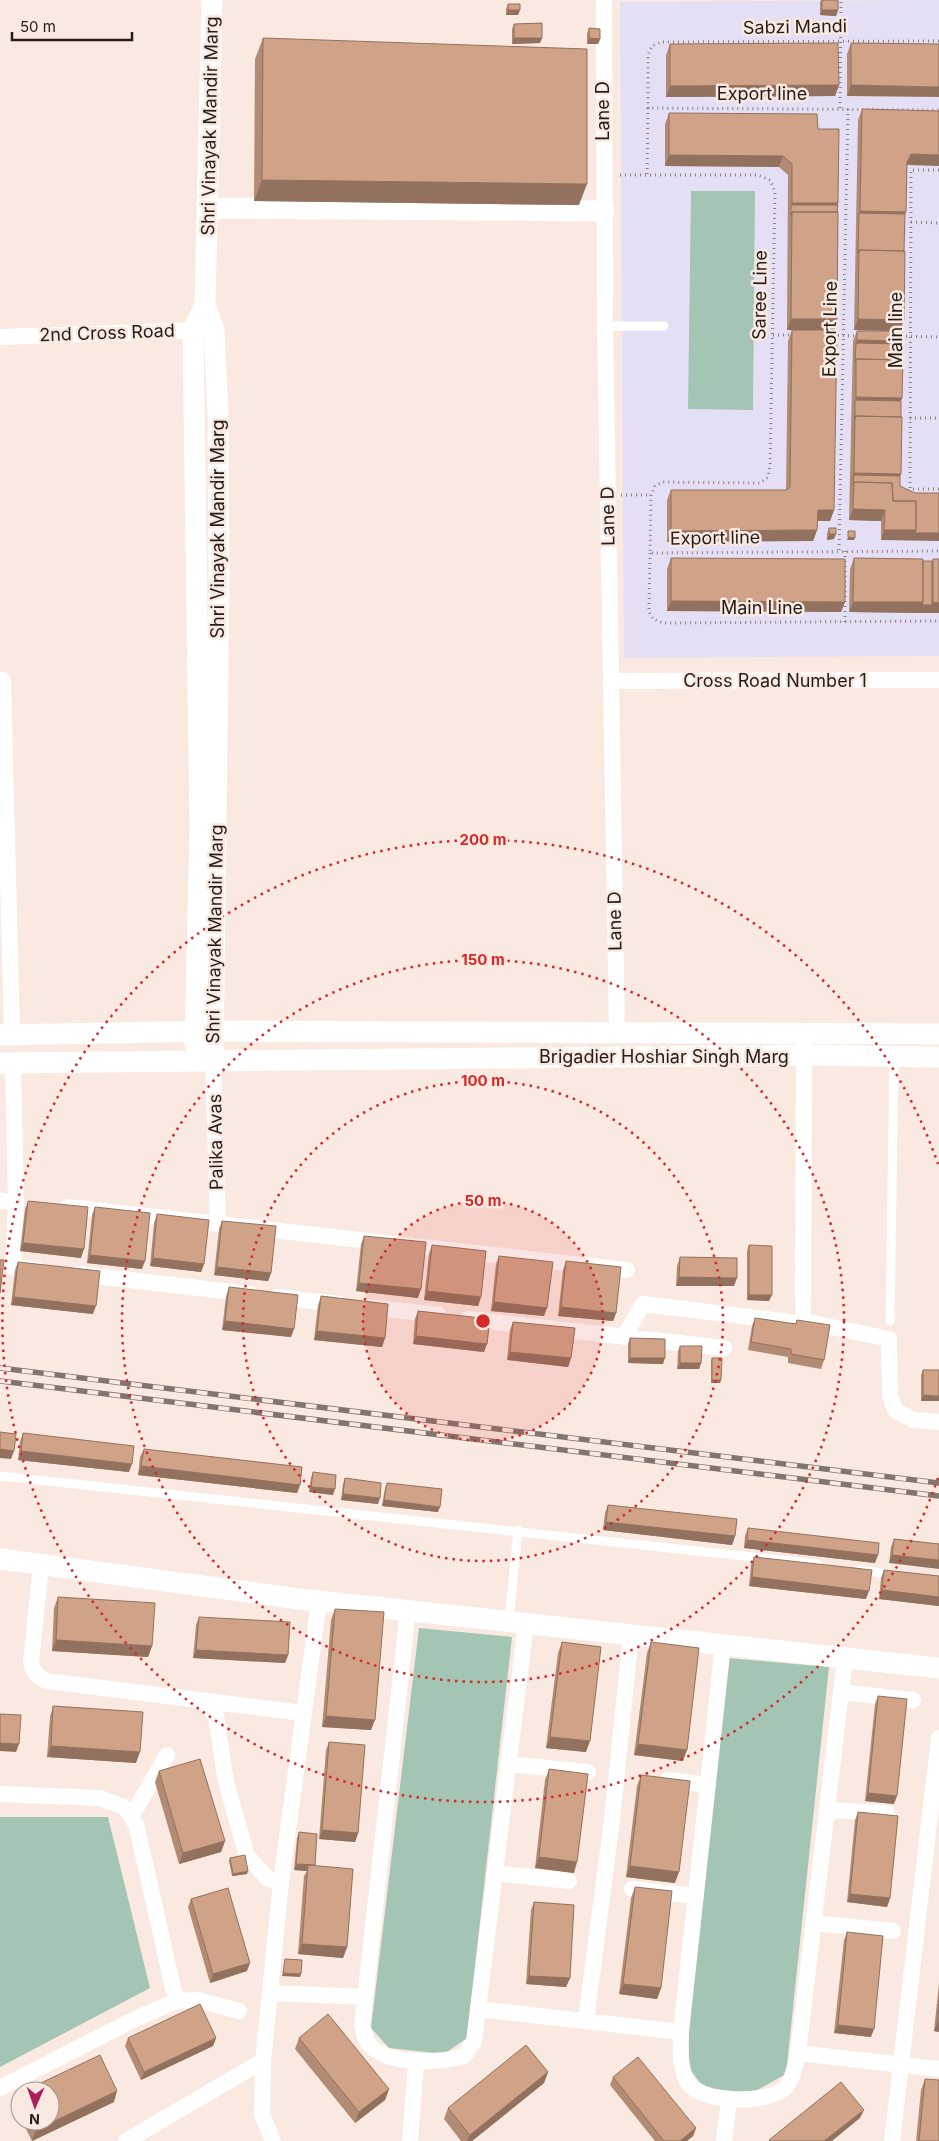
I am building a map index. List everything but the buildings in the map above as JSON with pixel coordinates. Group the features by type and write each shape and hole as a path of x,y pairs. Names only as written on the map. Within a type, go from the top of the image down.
{"street":[{"name":"Shri Vinayak Mandir Marg","path":"204,1061 219,578 218,413 214,331 205,305 212,0"},
{"name":"Lane D","path":"604,0 603,176 617,1032"},
{"path":"208,208 604,212"},
{"path":"204,1031 193,330 205,305"},
{"name":"2nd Cross Road","path":"0,337 193,330 214,331"},
{"path":"0,680 3,680 6,1034"},
{"name":"Cross Road Number 1","path":"611,681 939,680"},
{"name":"Brigadier Hoshiar Singh Marg","path":"6,1034 204,1031 939,1034"},
{"path":"804,1033 802,1317 807,1324"},
{"name":"Brigadier Hoshiar Singh Marg","path":"7,1063 804,1055 939,1057"},
{"name":"Palika Avas","path":"204,1061 218,1223"},
{"path":"7,1063 7,1266 724,1348"},
{"path":"53,1206 627,1270"},
{"path":"624,1336 643,1304 807,1324 889,1339 890,1396 896,1411 914,1420 939,1422"},
{"path":"0,1559 319,1601 939,1668"},
{"path":"41,1564 31,1662 32,1670 38,1676 47,1681 303,1713"},
{"path":"273,2141 262,2114 263,2061 281,1882 319,1601"},
{"path":"408,1611 362,2025 368,2043 383,2054 416,2062 444,2062 464,2056 474,2041 508,1764 517,1622"},
{"path":"586,2021 612,1819 632,1635"},
{"path":"723,1645 681,2032 682,2065 688,2082 703,2095 729,2099 764,2097 783,2091 791,2079 798,2053 845,1658"},
{"path":"841,1692 912,1700"},
{"path":"202,1700 216,1716 226,1782 248,1856 268,1879 281,1882"},
{"path":"892,2141 939,1738"},
{"path":"131,1817 167,1754"},
{"path":"508,1764 588,1772"},
{"path":"649,1778 708,1785"},
{"path":"0,1794 100,1798 124,1807 136,1824 176,2001"},
{"path":"827,1810 887,1813"},
{"path":"494,1873 569,1881"},
{"path":"632,1889 696,1896"},
{"path":"814,1923 893,1931"},
{"path":"271,1993 365,1997"},
{"path":"0,2088 135,2019 176,2001 198,2000 239,2010"},
{"path":"478,2009 681,2032"},
{"path":"798,2053 939,2069"},
{"path":"126,2141 263,2061"},
{"path":"410,2141 416,2062"},
{"path":"724,2141 729,2099"}],"lane":[{"path":"605,326 664,326"},
{"path":"890,1321 894,1057"},
{"path":"0,1476 518,1530 830,1566"},
{"path":"517,1622 518,1530"},
{"path":"850,1569 899,1576"}],"path":[{"path":"840,108 841,0"},
{"name":"Sabzi Mandi","path":"648,108 648,56 652,46 661,42 939,41"},
{"path":"647,175 648,108"},
{"name":"Export line","path":"648,108 939,110"},
{"name":"Export Line","path":"839,550 848,108"},
{"name":"Main line","path":"939,170 911,170 910,336 910,489 939,489"},
{"name":"Saree Line","path":"603,176 758,175 770,180 775,192 770,466 768,476 760,483 662,482 655,486 651,495"},
{"path":"911,222 939,223"},
{"path":"773,335 799,335"},
{"path":"826,335 862,336"},
{"path":"891,336 939,337"},
{"path":"910,418 939,418"},
{"path":"608,494 651,495"},
{"name":"Export line","path":"651,495 650,553 839,550 939,551"},
{"path":"845,550 845,622"},
{"name":"Main Line","path":"650,553 649,612 653,619 663,623 939,621"}],"shaded area":[{"path":"939,0 939,656 624,658 620,2"}],"green space":[{"path":"691,191 755,191 753,410 688,409"},
{"path":"419,1628 512,1637 467,2038 444,2054 389,2048 371,2028"},
{"path":"728,1658 829,1667 786,2074 752,2093 704,2088 685,2063"},
{"path":"0,1817 108,1817 150,1988 0,2067"}],"railway":[{"path":"0,1368 939,1483"},
{"path":"0,1381 939,1496"}]}
